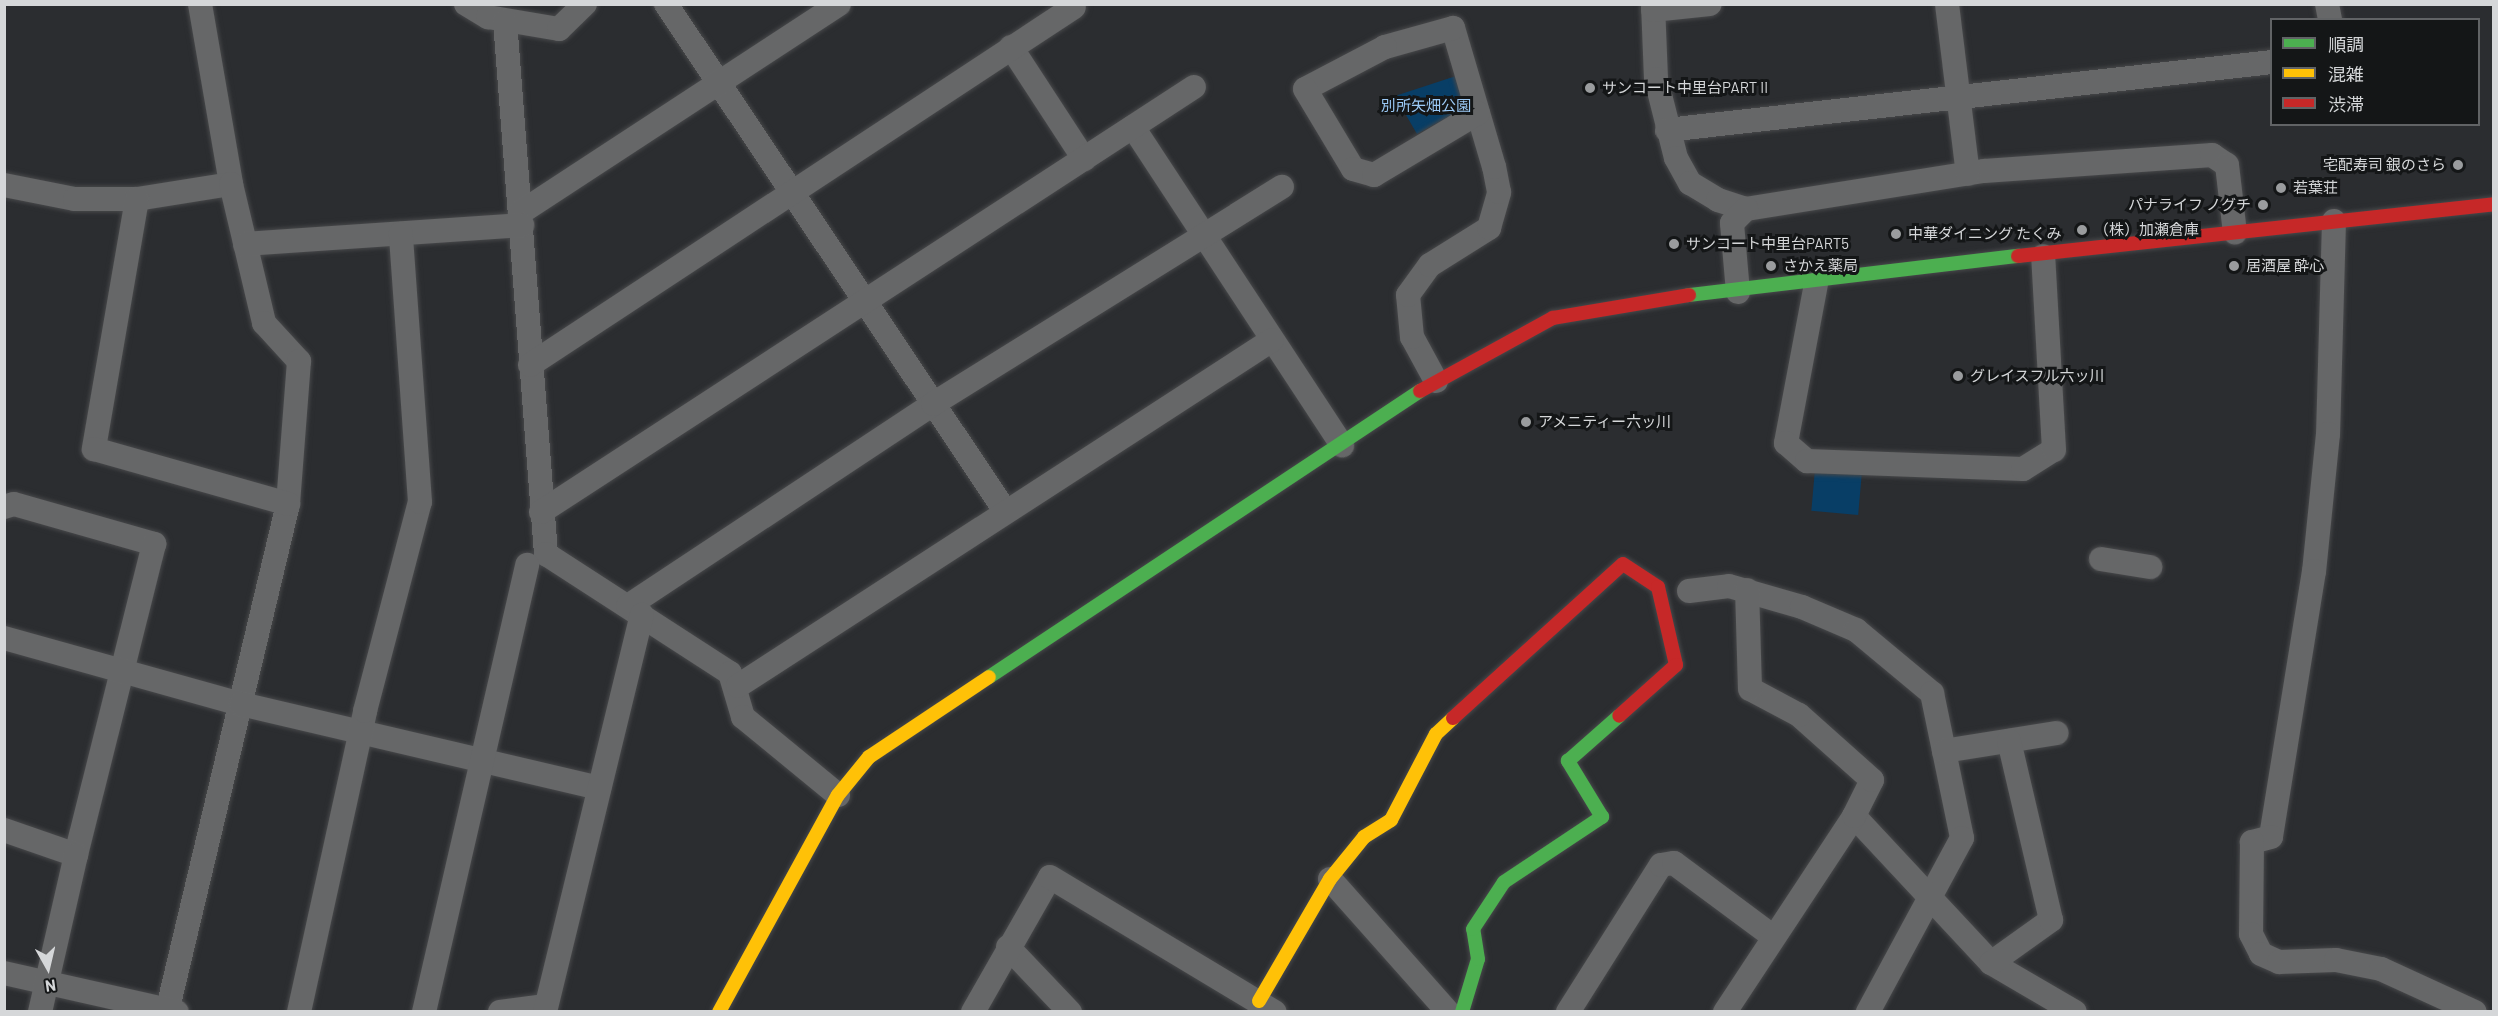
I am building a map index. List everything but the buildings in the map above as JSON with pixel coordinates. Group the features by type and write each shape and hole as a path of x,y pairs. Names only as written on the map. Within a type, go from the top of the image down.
{"street":[{"path":"4,973 171,1011 288,504 299,361 264,323 231,184 200,4"},
{"path":"466,4 505,21 559,29 585,4"},
{"path":"666,4 1006,512"},
{"path":"244,244 401,234 521,219 839,4"},
{"path":"1710,4 1653,8 1656,79 1667,130 1690,183 1746,208 1968,174 2212,155 2226,165 2235,234"},
{"path":"1947,4 1968,174"},
{"path":"530,365 790,189 1074,7"},
{"path":"424,1011 480,760 535,539 530,365 505,21"},
{"path":"1436,381 1412,336 1408,295 1430,265 1489,228 1498,212 1499,192 1478,113 1453,28 1385,47 1305,89 1353,169 1374,175 1478,113"},
{"path":"1011,47 1084,159"},
{"path":"1667,130 1959,100 2270,62"},
{"path":"535,539 863,299 1194,87"},
{"path":"1133,127 1342,445"},
{"path":"4,185 75,199 137,199 231,184"},
{"path":"500,1011 545,1009 599,788 635,610 933,404 1282,186"},
{"path":"137,199 94,449 288,504"},
{"path":"719,1011 838,795 881,747 1436,381 1553,318 1615,304 1816,284 2493,204"},
{"path":"1737,292 1732,223 1746,208"},
{"path":"2334,221 2328,434 2314,571 2271,837 2252,842 2252,934 2262,954 2279,962 2336,960 2381,969 2475,1011"},
{"path":"299,1011 360,731 420,502 401,234"},
{"path":"1816,284 1786,443 1807,461 2023,469 2054,450 2043,256"},
{"path":"738,686 1272,340"},
{"path":"4,507 14,504 154,544 76,855 40,1011"},
{"path":"535,539 546,554 730,673 738,686 743,717 838,795"},
{"path":"2101,559 2150,567"},
{"path":"973,1011 1050,877 1267,1006 1330,879 1364,837 1391,820 1436,734 1454,723 1560,615 1623,564 1658,587 1676,665 1568,761 1602,817 1504,882 1473,929 1478,958 1461,1011"},
{"path":"1725,1011 1771,935 1854,816 1872,780 1799,715 1750,689 1747,590"},
{"path":"1689,591 1747,590 1856,630 1932,693 1962,838 1868,1011"},
{"path":"4,638 241,704 599,788"},
{"path":"1944,751 2057,733"},
{"path":"1991,963 2051,920 2009,741"},
{"path":"1854,816 1991,963 2075,1011"},
{"path":"4,830 76,855"},
{"path":"1568,1011 1661,865 1674,863 1771,935"},
{"path":"1330,879 1448,1011"},
{"path":"1008,947 1070,1011"}],"green space":[{"name":"別所矢畑公園","path":"1456,76 1465,108 1417,134 1395,96"},
{"path":"1815,469 1862,473 1858,515 1811,511"}],"traffic: fast":[{"path":"1689,295 2018,256"},
{"path":"989,677 1420,391"},
{"path":"1462,1012 1478,959 1473,929 1504,882 1602,817 1568,761 1619,716"}],"traffic: slow":[{"path":"719,1012 838,795 869,757 989,677"},
{"path":"1259,1001 1330,879 1364,837 1391,820 1436,734 1453,718"}],"traffic: jam":[{"path":"2018,256 2494,204"},
{"path":"1420,391 1553,318 1689,295"},
{"path":"1453,718 1623,564 1658,587 1676,665 1619,716"}],"place":[{"name":"サンコート中里台PART II","path":"1590,88"},
{"name":"宅配寿司 銀のさら","path":"2458,165"},
{"name":"若葉荘","path":"2281,188"},
{"name":"パナライフ ノグチ","path":"2263,205"},
{"name":"（株）加瀬倉庫","path":"2082,230"},
{"name":"中華ダイニング たくみ","path":"1896,234"},
{"name":"サンコート中里台PART5","path":"1674,244"},
{"name":"さかえ薬局","path":"1771,266"},
{"name":"居酒屋 酔心","path":"2234,266"},
{"name":"グレイスフル六ッ川","path":"1958,376"},
{"name":"アメニティー六ッ川","path":"1526,422"}]}
